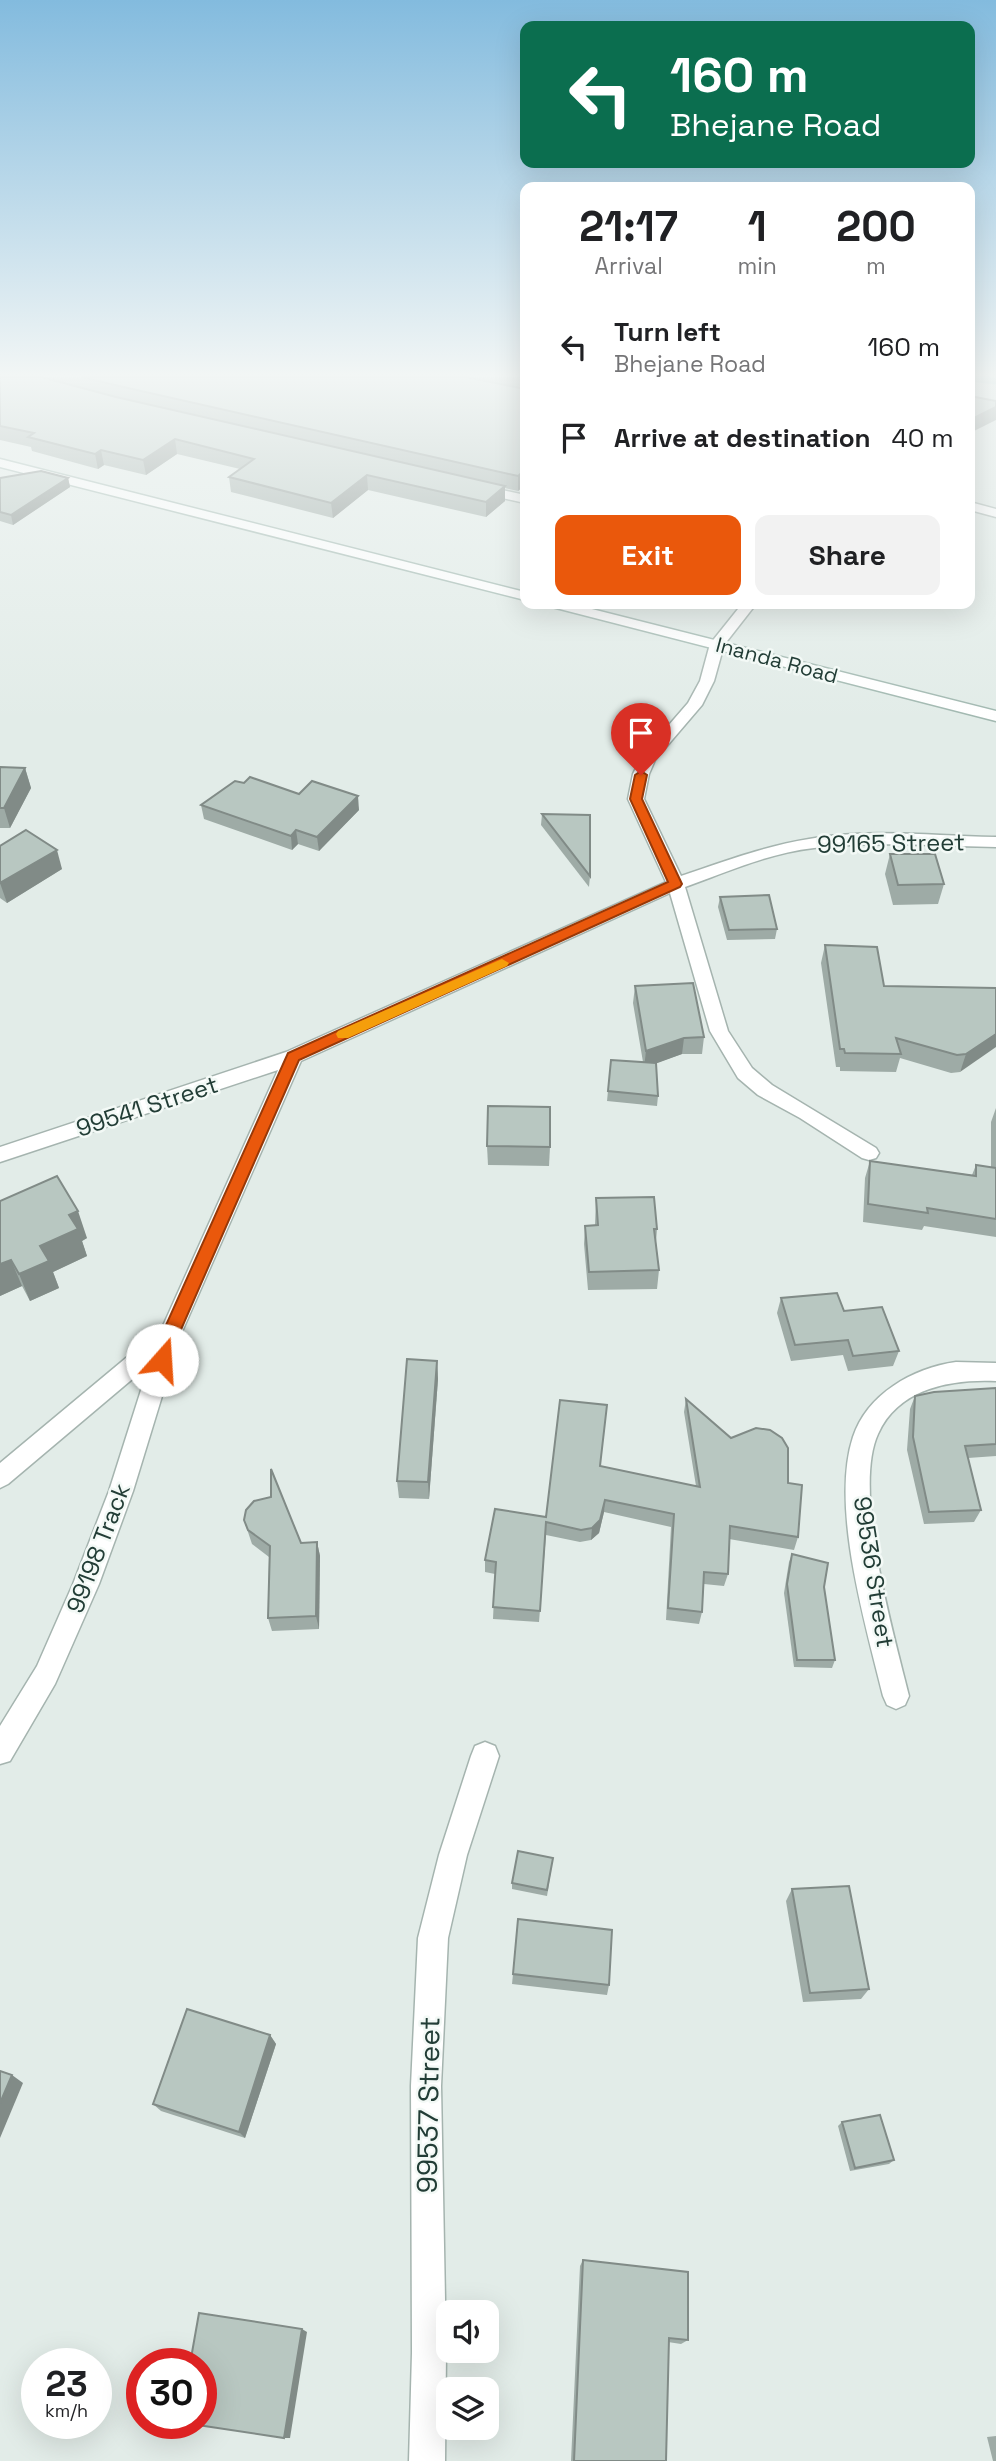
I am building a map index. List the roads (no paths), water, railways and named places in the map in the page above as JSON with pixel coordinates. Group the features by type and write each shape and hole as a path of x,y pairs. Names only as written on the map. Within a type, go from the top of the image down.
{"street":[{"path":"114,492 520,595"},
{"path":"493,492 520,498"},
{"path":"975,507 996,513"},
{"name":"Inanda Road","path":"577,609 996,716"},
{"path":"746,609 717,644 707,681 695,705 649,758 641,775 636,799 676,884 719,1031 745,1073 765,1090 869,1153"},
{"name":"99165 Street","path":"293,1057 676,884 772,851 863,839 996,842"},
{"path":"0,1477 170,1334 293,1057"},
{"name":"99541 Street","path":"0,1155 293,1057"},
{"name":"99198 Track","path":"0,1751 46,1675 86,1584 121,1490 170,1334"},
{"name":"99536 Street","path":"896,1696 872,1592 861,1514 860,1465 865,1437 883,1409 902,1391 943,1374 996,1372"},
{"name":"99537 Street","path":"427,2461 429,2353 426,2086 432,1938 453,1855 485,1756"}]}
